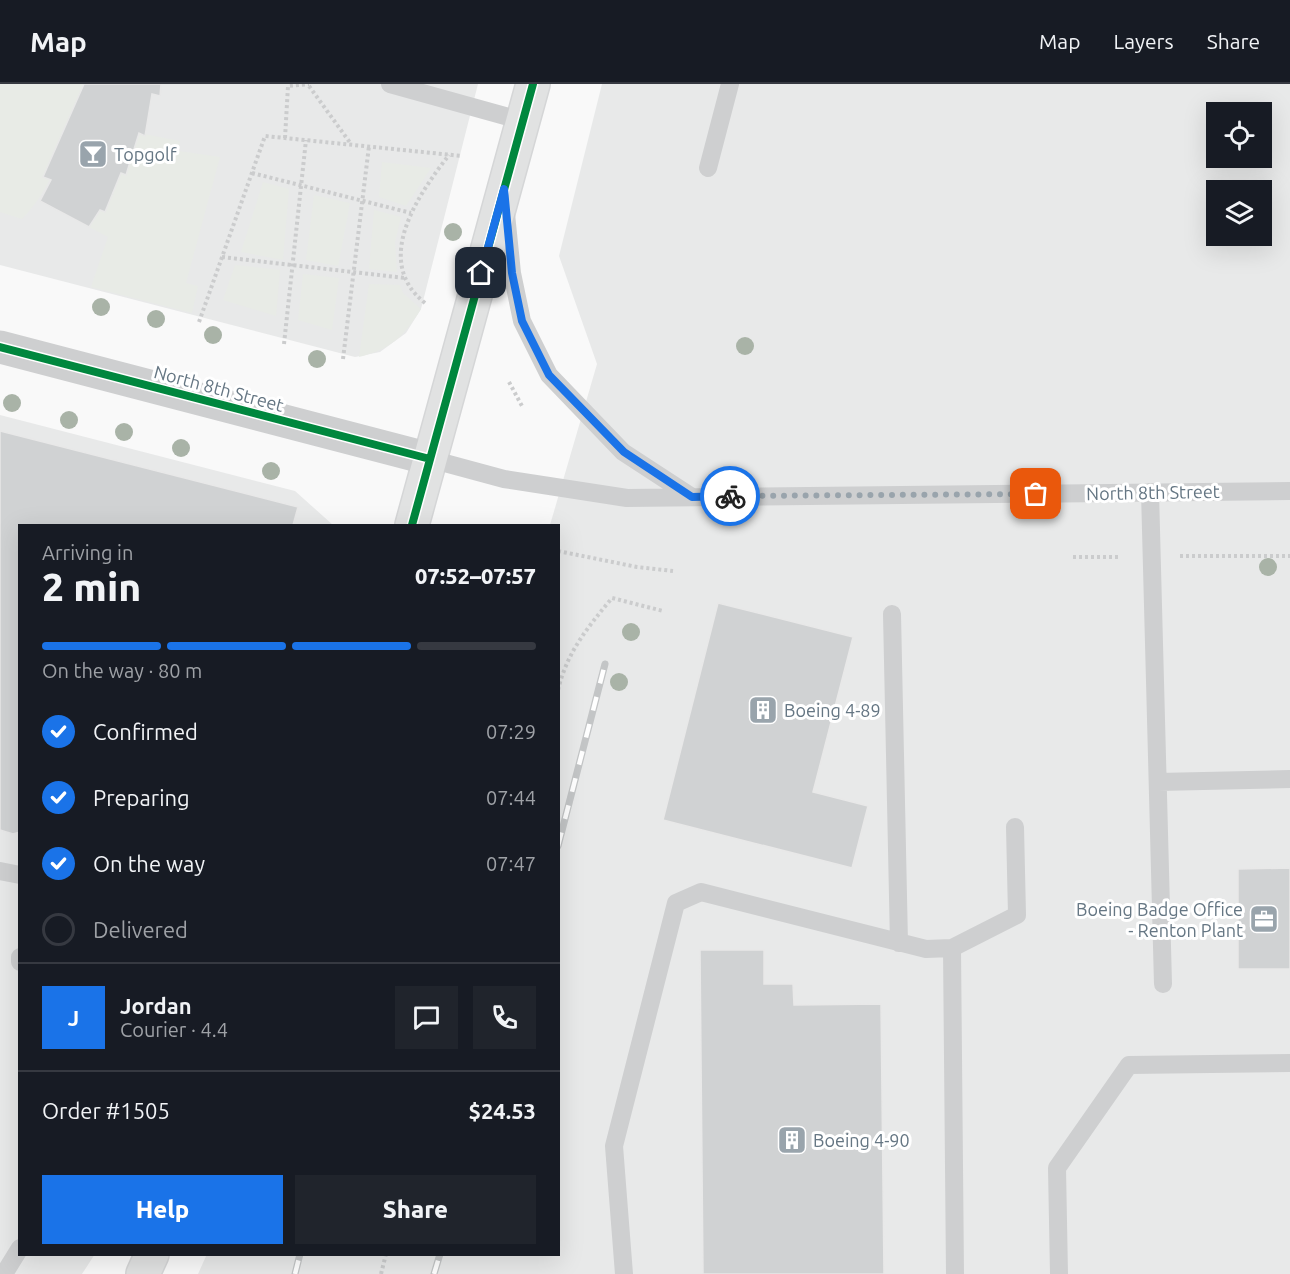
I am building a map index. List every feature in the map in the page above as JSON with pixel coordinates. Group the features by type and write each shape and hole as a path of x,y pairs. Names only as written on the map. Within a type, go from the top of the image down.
{"main road":[{"path":"412,524 533,84"},
{"path":"143,1274 151,1256"}],"street":[{"name":"North 8th Street","path":"0,347 430,459"}],"lane":[{"path":"390,84 524,121"},
{"path":"708,168 730,84"},
{"path":"504,189 512,273 522,321 549,375 624,452 692,497"},
{"name":"North 8th Street","path":"430,459 504,479 573,492 627,498 1290,491"},
{"path":"1150,492 1163,984"},
{"path":"892,614 899,942"},
{"path":"1158,782 1290,779"},
{"path":"624,1274 614,1146 676,903 701,892 926,949 952,948 1017,915 1016,827"},
{"path":"0,870 18,874"},
{"path":"952,948 955,1274"},
{"path":"1059,1274 1057,1167 1129,1065 1290,1063"},
{"path":"4,1274 18,1251"}],"path":[{"path":"285,138 288,86 309,85 352,145"},
{"path":"199,322 265,136 462,156"},
{"path":"284,344 306,140"},
{"path":"343,359 369,146"},
{"path":"425,303 409,288 405,278 401,248 411,213 426,185 449,155"},
{"path":"252,173 411,213"},
{"path":"222,257 293,267 405,278"},
{"path":"509,382 522,406"},
{"path":"560,551 637,567 673,571"},
{"path":"560,680 562,671 576,643 612,598 663,611"},
{"path":"381,1274 386,1256"}],"shaded area":[{"path":"0,84 478,84 421,309 406,333 380,352 355,357 0,265"},
{"path":"0,84 84,84 53,173 45,189 22,219 0,212"},
{"path":"602,84 1290,84 1290,1274 198,1274 206,1256 560,1256 560,524 550,524 597,364 559,256"},
{"path":"139,133 180,141 179,151 220,157 186,283 198,286 192,313 91,287 108,237 89,227 121,173"},
{"path":"382,162 431,168 406,206 379,197"},
{"path":"263,182 289,189 283,260 241,252"},
{"path":"314,195 350,203 338,266 306,260"},
{"path":"374,210 401,217 395,242 397,272 369,269"},
{"path":"235,265 280,270 276,316 223,300"},
{"path":"303,274 339,278 332,330 298,320"},
{"path":"369,284 400,285 403,293 421,309 409,327 396,340 380,350 359,357"},
{"path":"0,415 295,491 332,524 18,524 18,1256 94,1256 82,1274 0,1274"}],"building":[{"name":"Topgolf","path":"84,84 161,84 160,96 152,94 145,136 139,133 126,175 121,173 105,212 100,210 89,227 40,201 51,180 43,177"},
{"path":"0,431 298,507 293,524 18,524 18,833 13,834 0,830"},
{"name":"Boeing 4-89","path":"718,603 853,637 813,792 868,806 852,868 663,820"},
{"name":"Boeing Badge Office - Renton Plant","path":"1290,868 1290,969 1238,969 1238,869"},
{"name":"Boeing 4-90","path":"700,950 764,950 764,984 793,984 794,1005 881,1004 884,1274 703,1274"}],"railway":[{"path":"560,838 605,664"},
{"path":"295,1274 300,1256"},
{"path":"434,1274 439,1256"}],"cycle path":[{"path":"412,524 533,84"},
{"path":"0,347 430,459"}],"way so far":[{"path":"730,496 1036,494"}],"place":[{"name":"Topgolf","path":"93,154"},
{"name":"Boeing 4-89","path":"763,710"},
{"name":"Boeing Badge Office - Renton Plant","path":"1264,919"},
{"name":"Boeing 4-90","path":"792,1140"}],"route":[{"path":"481,273 504,189 512,273 522,321 549,375 577,407 624,452 692,497 730,496"}]}
